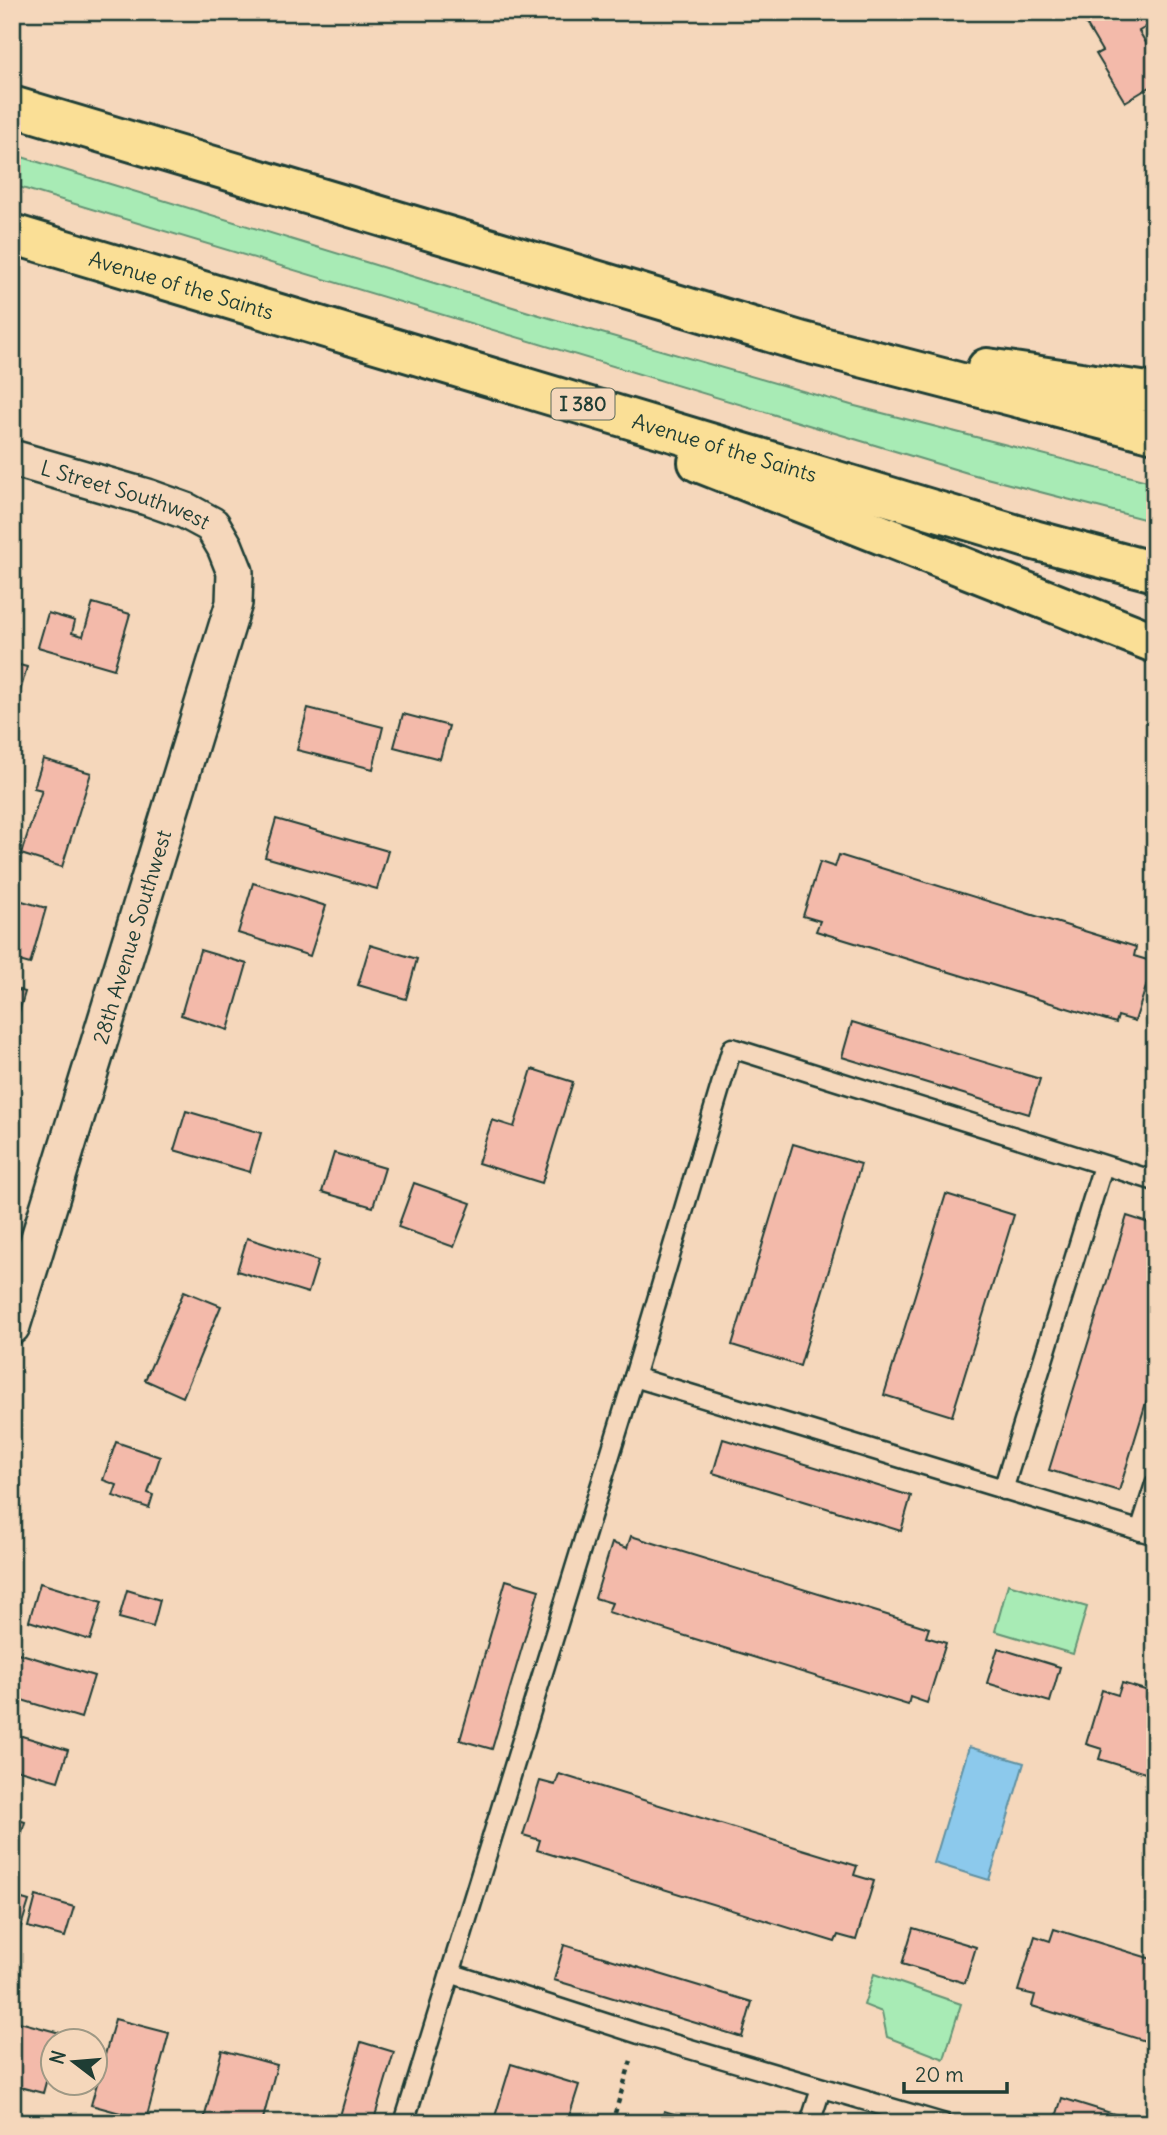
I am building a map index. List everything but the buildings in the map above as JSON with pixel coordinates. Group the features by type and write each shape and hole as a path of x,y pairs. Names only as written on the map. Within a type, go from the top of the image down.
{"highway":[{"path":"12,106 803,342 1155,433"},
{"name":"Avenue of the Saints","path":"12,234 1034,540 1155,572"},
{"path":"803,342 1155,393"},
{"path":"448,363 1155,643"}],"street":[{"name":"L Street Southwest","path":"12,458 186,511 212,525 225,547"},
{"name":"28th Avenue Southwest","path":"12,1325 234,603 235,572 225,547"}],"lane":[{"path":"404,2123 634,1377 732,1048 1155,1181"},
{"path":"1003,1490 1103,1166"},
{"path":"634,1377 1147,1533 1155,1484"},
{"path":"450,1973 639,2034 942,2123"},
{"path":"810,2123 821,2089"}],"path":[{"path":"612,2123 639,2034"}],"green space":[{"path":"12,154 529,312 851,405 1155,483 1155,522 971,474 12,185"},
{"path":"1008,1584 1087,1607 1073,1654 995,1631"},
{"path":"874,1974 961,2004 944,2059 887,2037 882,2012 864,2005"}],"water":[{"path":"969,1747 1024,1763 989,1880 934,1863"}]}
